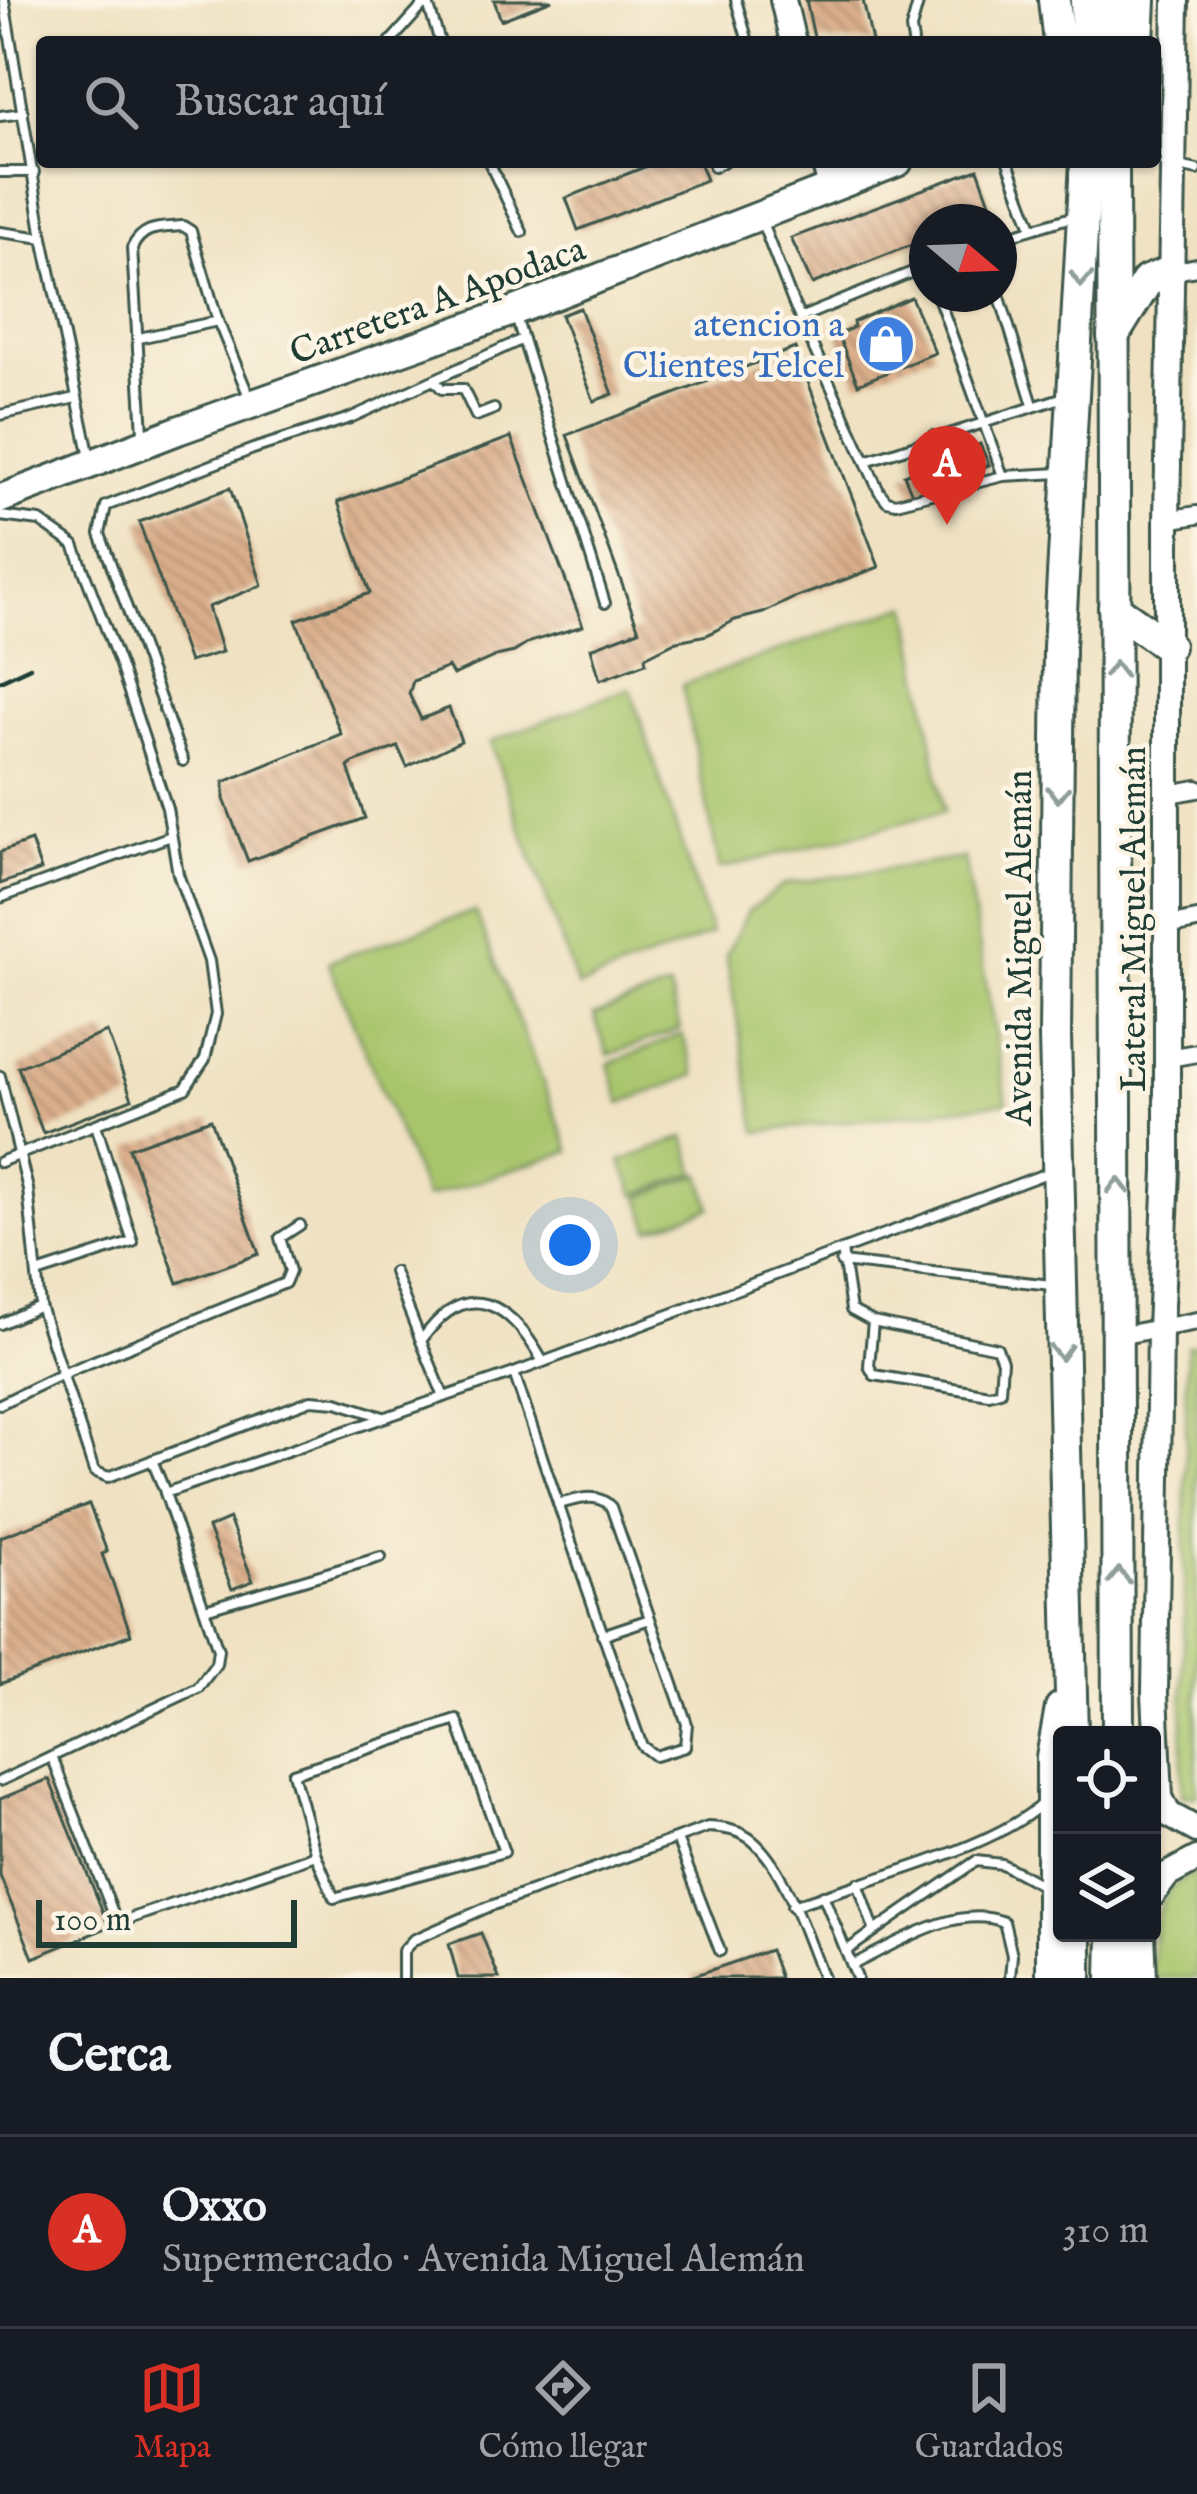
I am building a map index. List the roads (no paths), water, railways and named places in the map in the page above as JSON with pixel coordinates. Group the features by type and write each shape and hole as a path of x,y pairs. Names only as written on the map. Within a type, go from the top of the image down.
{"highway":[{"path":"1086,0 1087,36"},
{"path":"1114,0 1115,36"},
{"path":"1138,36 1140,0"},
{"name":"Avenida Miguel Alemán","path":"1072,1726 1057,1169 1059,647 1084,213 1100,168"},
{"name":"Avenida Miguel Alemán","path":"1101,168 1112,237 1118,1726"},
{"path":"1113,336 1148,281 1184,270"},
{"path":"1114,608 1168,646"},
{"path":"1052,1978 1052,1758 1070,1655"},
{"path":"1120,1655 1130,1726"},
{"path":"1076,1942 1076,1978"},
{"path":"1113,1978 1131,1942"},
{"path":"1135,1942 1141,1978"}],"main road":[{"path":"0,486 248,394 512,305 881,168"},
{"path":"758,211 826,171"},
{"name":"Carretera A Apodaca","path":"0,499 512,305"}],"street":[{"path":"783,0 792,36"},
{"name":"Lateral Miguel Alemán","path":"1183,3 1184,270 1167,520 1168,1058 1155,1693 1160,1797 1168,1814 1192,1828"},
{"path":"1167,520 1197,515"},
{"path":"1169,794 1197,789"},
{"path":"1168,926 1197,920"},
{"path":"1168,1058 1197,1053"},
{"path":"1118,1336 1197,1321"},
{"path":"1154,1726 1155,1693"},
{"path":"1161,1883 1197,1859"}],"lane":[{"path":"4,0 43,238 89,453"},
{"path":"394,36 427,0"},
{"path":"427,0 438,36"},
{"path":"736,0 746,36"},
{"path":"912,36 919,0"},
{"path":"0,116 23,113"},
{"path":"492,168 522,232"},
{"path":"1010,168 1032,227"},
{"path":"0,172 34,172"},
{"path":"758,211 887,501 911,501 954,483 1071,472"},
{"path":"1017,232 1084,213"},
{"path":"143,433 132,248 138,235 148,229 183,226 191,231 218,321 248,394"},
{"path":"0,232 43,238"},
{"path":"802,317 909,273"},
{"path":"512,305 605,603"},
{"path":"943,312 1003,476"},
{"path":"1005,312 1033,405"},
{"path":"140,338 218,321"},
{"path":"183,760 100,534 106,506 350,418 523,339"},
{"path":"434,380 442,389 464,388 476,416 494,409"},
{"path":"866,461 1076,394"},
{"path":"0,415 76,398"},
{"path":"933,436 943,459"},
{"path":"0,515 40,521 74,545 167,808 178,874 212,976 216,1015 199,1071 184,1089 0,1162"},
{"path":"0,898 171,836"},
{"path":"0,1076 22,1153 40,1306 94,1471 108,1477 311,1400 337,1402 385,1417"},
{"path":"37,1274 134,1242 96,1125"},
{"path":"165,1492 514,1373 1057,1169"},
{"path":"0,1404 285,1283 290,1271 280,1238 300,1226"},
{"path":"842,1250 851,1310 873,1322 997,1348 1002,1360 1000,1391 989,1394 874,1376 869,1366 873,1322"},
{"path":"827,1258 1059,1286"},
{"path":"394,1272 444,1397"},
{"path":"421,1342 438,1317 460,1303 483,1303 509,1315 526,1332 543,1362"},
{"path":"0,1324 40,1306"},
{"path":"514,1373 558,1504 602,1635 642,1746 655,1756 685,1747 687,1724 611,1507 592,1497 558,1504"},
{"path":"0,1781 198,1688 210,1676 218,1650 152,1460"},
{"path":"205,1610 381,1557"},
{"path":"602,1635 650,1619"},
{"path":"457,1720 504,1852 334,1898 316,1856 293,1773 457,1720"},
{"path":"52,1757 117,1923 316,1856"},
{"path":"792,1906 974,1843 1022,1819 1052,1792"},
{"path":"403,1978 403,1952 412,1940 488,1906 708,1827 739,1832 767,1857 823,1978"},
{"path":"677,1839 720,1951"},
{"path":"974,1843 976,1861"},
{"path":"846,1951 976,1861 1002,1864 1040,1882 1053,1894"},
{"path":"858,1883 874,1929"},
{"path":"824,1895 857,1978"},
{"path":"852,1965 957,1919 991,1917 1004,1922 1009,1932 1010,1978"}],"railway":[{"path":"0,681 30,667"}],"place":[{"name":"atencion a Clientes Telcel","path":"886,344"},
{"name":"Oxxo","path":"947,525"}]}
